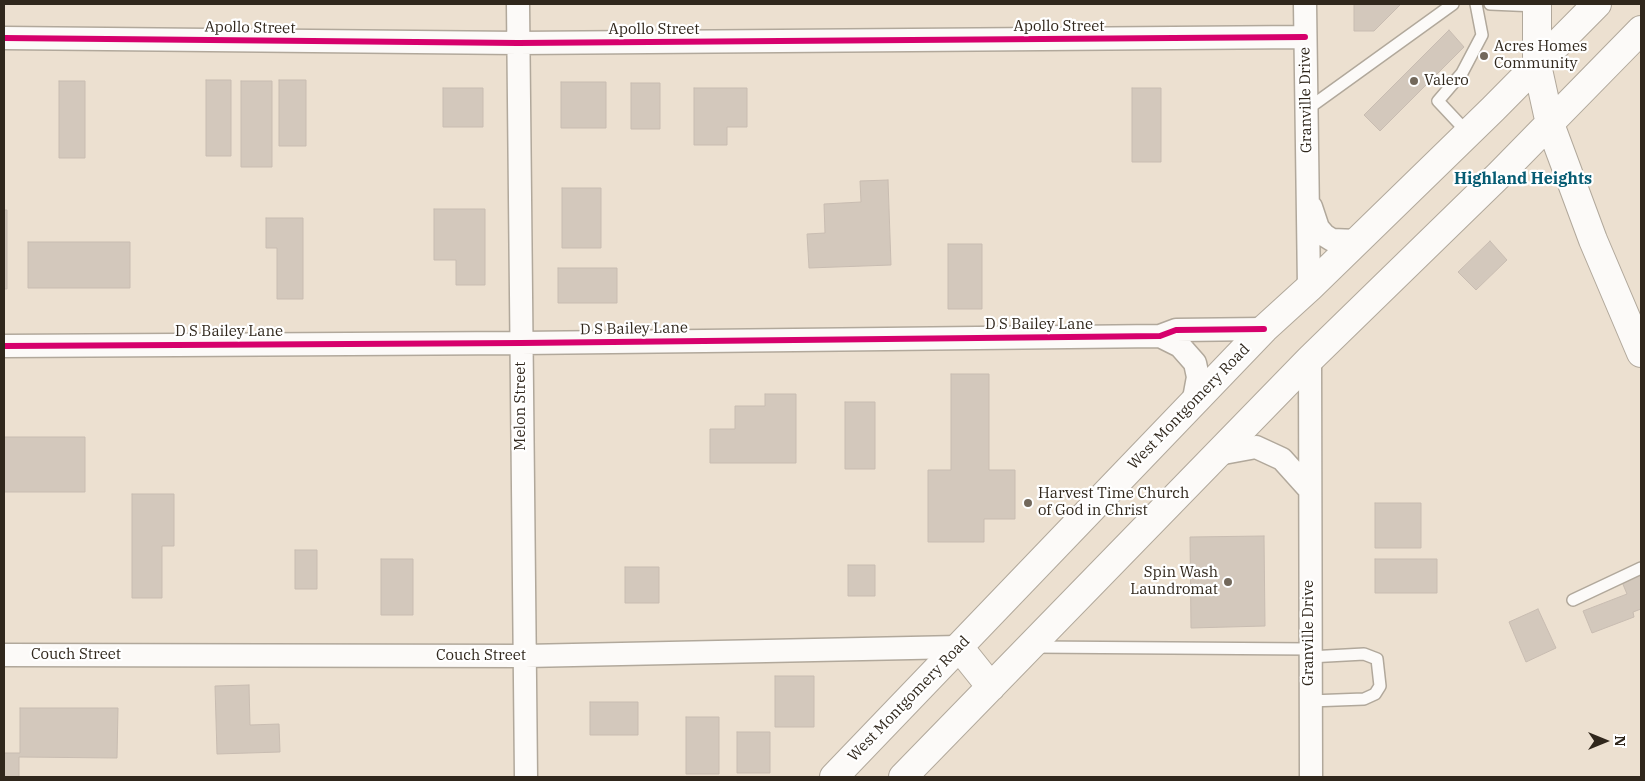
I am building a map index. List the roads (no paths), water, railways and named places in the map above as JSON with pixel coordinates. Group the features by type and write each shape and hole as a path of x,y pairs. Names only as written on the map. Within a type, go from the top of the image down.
{"main road":[{"name":"West Montgomery Road","path":"834,777 1264,329 1309,288 1468,133 1597,4"},
{"path":"1537,5 1537,65 1550,124 1593,240 1641,353"},
{"path":"903,777 1310,359 1550,124 1641,30"},
{"path":"958,647 991,686"}],"street":[{"name":"Melon Street","path":"518,4 526,777"},
{"name":"Granville Drive","path":"1305,4 1309,288"},
{"name":"Apollo Street","path":"4,38 518,44 1305,37"},
{"name":"Granville Drive","path":"1307,196 1318,228 1324,235 1332,240 1357,241"},
{"name":"D S Bailey Lane","path":"4,346 1160,336 1176,330 1264,329"},
{"name":"D S Bailey Lane","path":"1160,336 1180,346 1195,363 1198,377 1193,404"},
{"name":"Granville Drive","path":"1310,359 1310,777"},
{"path":"1218,454 1256,447 1282,459 1309,489"},
{"name":"Couch Street","path":"4,654 524,656 958,647"}],"lane":[{"path":"1306,110 1452,4"},
{"path":"1468,133 1438,101 1462,73 1482,34 1476,4"},
{"path":"1490,4 1537,5"},
{"path":"1573,600 1641,568"},
{"path":"1030,647 1364,654 1376,659 1380,686 1375,694 1364,699 1310,701"}],"place":[{"name":"Acres Homes Community","path":"1484,56"},
{"name":"Valero","path":"1414,81"},
{"name":"Harvest Time Church of God in Christ","path":"1028,503"},
{"name":"Spin Wash Laundromat","path":"1228,582"}],"district":[{"name":"Highland Heights","path":"1523,179"}]}
